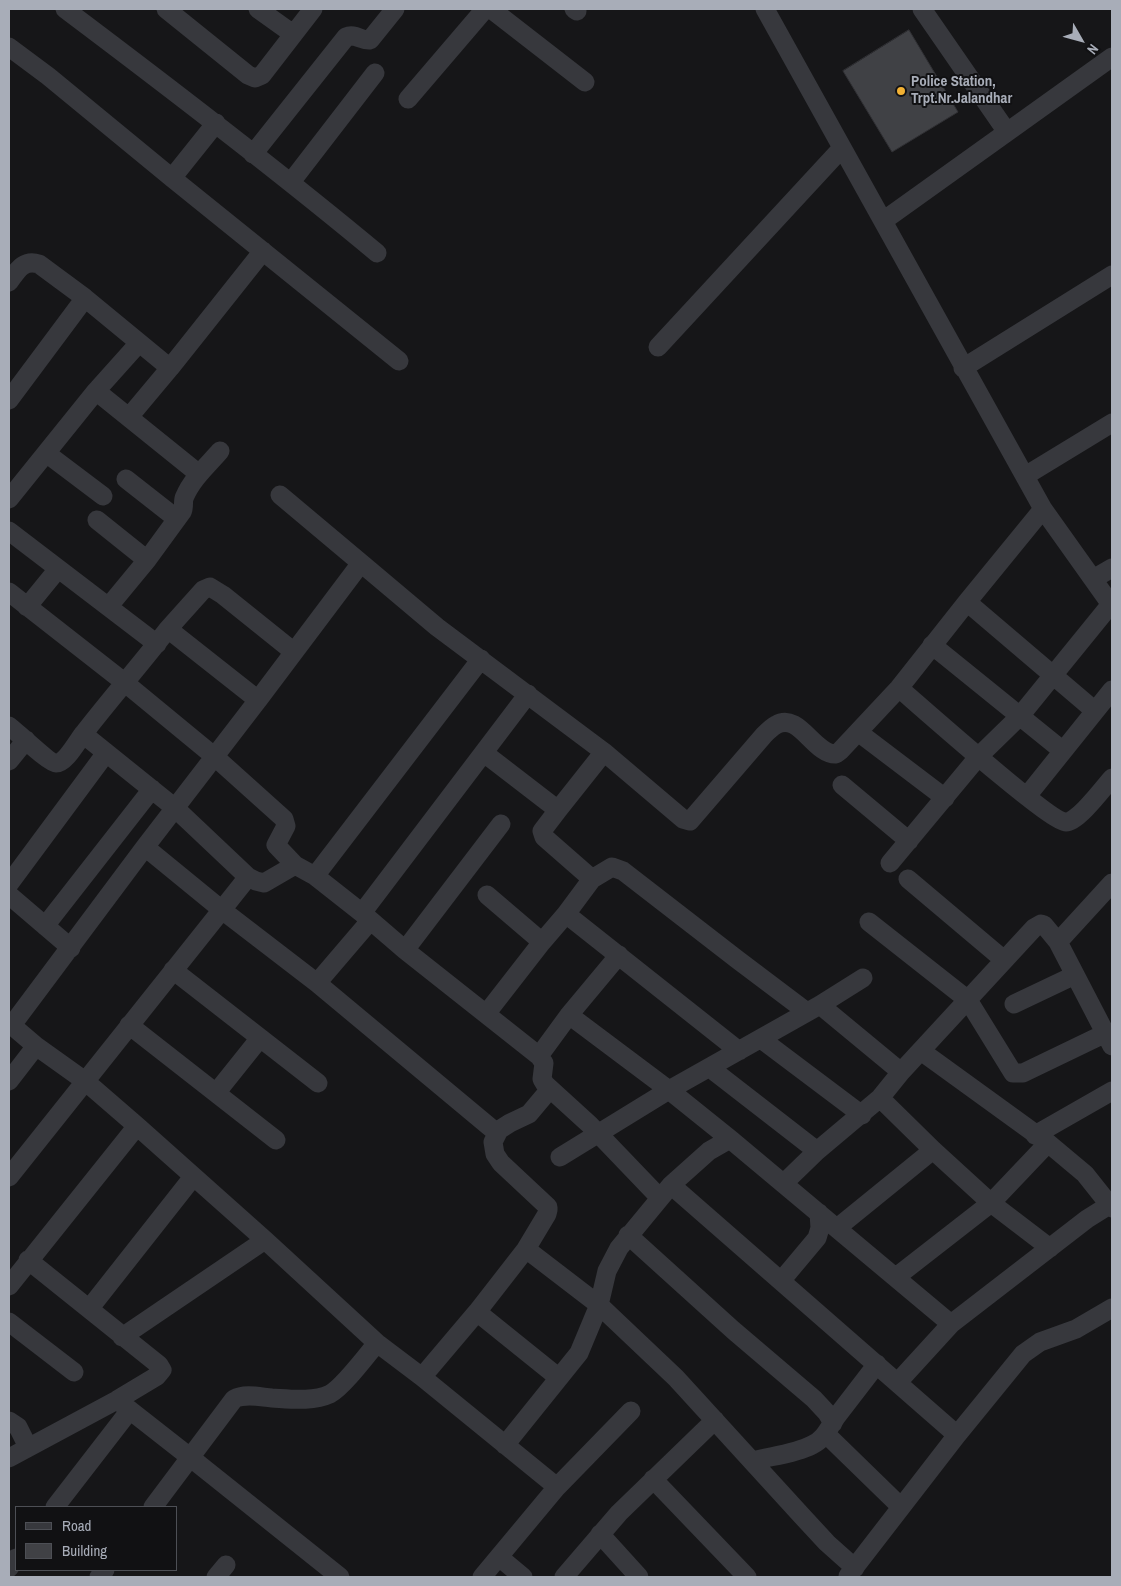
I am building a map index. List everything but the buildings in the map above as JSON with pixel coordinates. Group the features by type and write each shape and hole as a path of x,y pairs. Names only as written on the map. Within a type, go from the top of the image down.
{"street":[{"path":"65,9 292,182 376,253"},
{"path":"258,9 293,34"},
{"path":"169,10 248,75 255,78 262,74 312,9"},
{"path":"408,100 485,9"},
{"path":"491,9 585,82"},
{"path":"765,9 1043,509 1112,605 1020,716 979,756 890,863"},
{"path":"922,9 1007,132"},
{"path":"253,154 346,37 352,35 370,40 391,10"},
{"path":"9,47 48,76 399,361"},
{"path":"883,221 1112,57"},
{"path":"292,182 375,73"},
{"path":"172,178 216,123"},
{"path":"658,347 842,148"},
{"path":"129,417 263,251"},
{"path":"9,282 21,265 33,262 46,268 170,368"},
{"path":"963,368 1112,275"},
{"path":"9,400 85,298"},
{"path":"9,499 96,391 139,343"},
{"path":"96,391 200,474"},
{"path":"1025,476 1112,423"},
{"path":"109,606 147,560 184,510 184,497 200,474 220,451"},
{"path":"46,452 103,496"},
{"path":"126,478 177,519"},
{"path":"280,495 438,627 604,752 683,819 688,821 692,819 764,735 775,725 787,722 794,724 821,748 832,754 840,751 899,688 1043,509"},
{"path":"97,520 147,560"},
{"path":"9,531 109,606 162,636 258,700"},
{"path":"361,563 215,758 145,847 71,948 10,1024 36,1046 84,1081 137,1126 266,1240 377,1342 422,1376 557,1487"},
{"path":"1093,579 1112,568"},
{"path":"28,607 58,569"},
{"path":"9,726 48,759 56,763 60,762 162,636 203,590 210,587 223,595 294,652"},
{"path":"9,592 124,682 284,819 286,826 276,845 296,865 315,876 539,1056 544,1063 543,1082 598,1133 666,1192 782,1281 957,1435"},
{"path":"967,602 1095,711"},
{"path":"932,646 1063,751"},
{"path":"315,876 481,659"},
{"path":"899,688 1027,796 1064,822 1071,822 1078,816 1112,778"},
{"path":"1027,796 1112,690"},
{"path":"317,983 528,694"},
{"path":"858,732 944,798"},
{"path":"83,734 152,788 248,877 264,883 296,865"},
{"path":"9,761 26,740"},
{"path":"592,879 542,835 544,827 604,752"},
{"path":"9,884 106,753"},
{"path":"484,753 558,810"},
{"path":"842,784 909,840"},
{"path":"46,926 152,788"},
{"path":"405,950 501,824"},
{"path":"145,847 222,910 317,983 497,1133"},
{"path":"486,1014 592,879 612,867 623,871 730,955 813,1008 901,1072"},
{"path":"9,1177 248,877"},
{"path":"908,879 1004,960"},
{"path":"1058,942 1112,883"},
{"path":"9,895 71,948"},
{"path":"486,895 542,942"},
{"path":"566,914 739,1051"},
{"path":"784,1183 817,1151 880,1098 901,1072 968,1000 1004,960 1034,928 1041,924 1050,930 1058,942 1109,1040 1023,1074 1013,1074 968,1000 869,922"},
{"path":"539,1056 568,1015 619,955"},
{"path":"172,970 318,1083"},
{"path":"1014,1004 1075,975"},
{"path":"560,1156 669,1090 761,1039 863,978"},
{"path":"568,1015 669,1090 730,1139 952,1324"},
{"path":"129,1025 276,1140"},
{"path":"216,1093 260,1038"},
{"path":"761,1039 862,1115"},
{"path":"9,1080 36,1046"},
{"path":"898,1382 952,1324 1087,1219 1112,1206 1085,1174 1041,1139 921,1051"},
{"path":"710,1068 817,1151"},
{"path":"422,1376 477,1312 526,1249 548,1210 548,1207 501,1163 495,1154 493,1142 497,1133 510,1123 529,1114 550,1089"},
{"path":"896,1277 991,1202 1041,1139 1112,1091"},
{"path":"880,1098 933,1150 991,1202 1050,1248"},
{"path":"9,1286 137,1126"},
{"path":"504,1445 579,1353 599,1305 607,1271 628,1235 666,1192 708,1151 730,1139"},
{"path":"837,1228 933,1150"},
{"path":"88,1309 194,1178"},
{"path":"782,1281 817,1238 820,1228 819,1212"},
{"path":"628,1235 733,1330 814,1399 827,1413 829,1428 901,1507"},
{"path":"122,1336 266,1240"},
{"path":"526,1249 599,1305 676,1378 827,1543 851,1572 957,1435 1023,1354 1040,1342 1076,1330 1112,1308"},
{"path":"9,1458 28,1447 123,1405 158,1376 162,1370 28,1260"},
{"path":"477,1312 559,1378"},
{"path":"9,1322 74,1372"},
{"path":"154,1506 234,1399 246,1396 296,1399 330,1394 377,1342"},
{"path":"752,1460 811,1446 829,1428 877,1364"},
{"path":"123,1405 340,1577"},
{"path":"56,1506 123,1405"},
{"path":"482,1577 557,1487 630,1411"},
{"path":"564,1577 619,1513 715,1420"},
{"path":"9,1421 18,1427 28,1447"},
{"path":"653,1479 747,1577"},
{"path":"600,1534 639,1577"},
{"path":"498,1557 523,1577"}],"place":[{"name":"Police Station, Trpt.Nr.Jalandhar","path":"901,91"}]}
